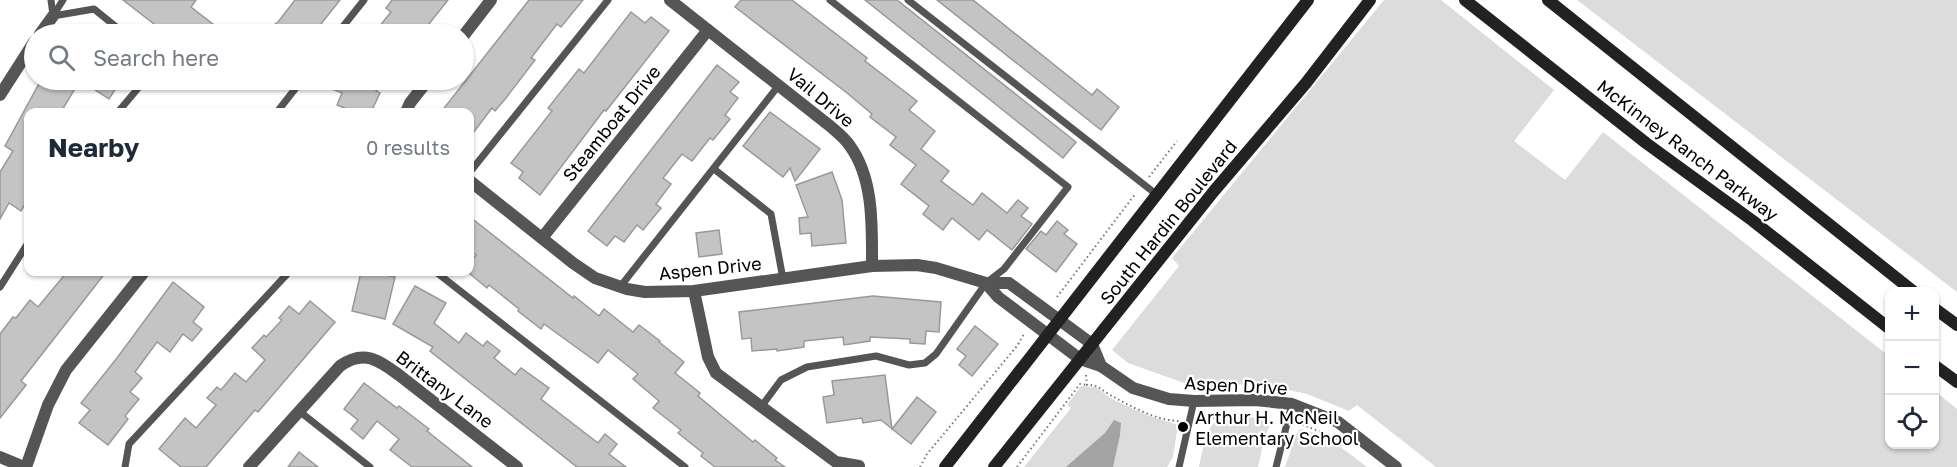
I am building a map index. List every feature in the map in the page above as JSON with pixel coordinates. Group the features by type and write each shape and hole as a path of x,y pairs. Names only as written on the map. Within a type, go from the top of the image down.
{"main road":[{"name":"South Hardin Boulevard","path":"945,467 1308,0"},
{"name":"South Hardin Boulevard","path":"994,467 1214,191 1306,83 1370,0"},
{"name":"McKinney Ranch Parkway","path":"1465,0 1646,143 1744,215 1885,325"},
{"name":"McKinney Ranch Parkway","path":"1548,0 1909,287"},
{"path":"1939,311 1957,325"},
{"path":"1939,367 1957,382"}],"street":[{"path":"472,24 491,0"},
{"name":"Vail Drive","path":"670,0 830,126 849,144 859,161 867,190 872,219 872,266"},
{"path":"47,24 53,16"},
{"name":"Steamboat Drive","path":"542,238 708,30"},
{"path":"0,95 24,58"},
{"path":"408,108 421,90"},
{"name":"Aspen Drive","path":"474,184 596,278 620,287 645,292 694,291 872,266 900,264 936,268 986,283 1009,283 1092,344 1101,366"},
{"path":"0,456 25,467 48,405 66,370 141,276"},
{"name":"Aspen Drive","path":"986,283 998,297 1080,359 1101,366 1133,388 1169,399 1255,400 1292,404 1338,422 1396,467"},
{"path":"694,291 708,357 717,373 833,464 859,466"},
{"name":"Brittany Lane","path":"249,467 340,366 351,358 362,356 392,370 517,467"}],"lane":[{"path":"51,0 53,16"},
{"path":"53,16 63,0"},
{"path":"345,24 364,0"},
{"path":"474,167 608,0"},
{"path":"760,407 781,380 807,367 876,357 909,365 925,363 936,354 986,283 1004,269 1068,188 830,0"},
{"path":"908,0 1156,194"},
{"path":"53,16 93,9 112,24"},
{"path":"620,287 779,85"},
{"path":"121,108 137,90"},
{"path":"280,108 294,90"},
{"path":"714,169 771,214 783,279"},
{"path":"0,287 24,249"},
{"path":"125,467 129,444 285,276"},
{"path":"441,276 685,467"},
{"path":"1179,467 1194,401"},
{"path":"1276,467 1292,404"},
{"path":"299,411 370,467"}],"path":[{"path":"1057,297 1177,141"},
{"path":"920,467 927,454 1017,346 1026,332"},
{"path":"1086,374 1087,385"},
{"path":"1017,467 1080,384 1093,384 1125,403 1164,420 1256,414"},
{"path":"1288,420 1326,434 1350,450"}],"shaded area":[{"path":"1384,0 1441,0 1554,90 1514,141 1565,180 1603,132 1885,353 1885,449 1939,449 1939,394 1957,409 1957,467 1436,467 1357,405 1349,411 1307,394 1256,383 1201,389 1128,363 1112,350 1179,266 1172,258"},
{"path":"1577,0 1957,0 1957,292"},
{"path":"1081,386 1096,387 1112,399 1147,415 1178,425 1173,457 1167,467 1024,467 1071,408 1067,405"},
{"path":"1262,417 1269,419 1271,423 1265,436 1258,467 1199,467 1206,437 1215,422 1231,418"},
{"path":"1114,420 1121,423 1113,467 1066,467 1105,433"},
{"path":"1300,429 1327,439 1367,467 1285,467"}],"building":[{"path":"123,0 196,0 191,7 213,24 154,24"},
{"path":"295,0 340,0 321,24 275,24"},
{"path":"392,0 448,0 429,24 381,24 391,12 386,8"},
{"path":"529,0 583,0 561,27 557,24 531,58 535,60 506,98 495,111 492,108 474,132 474,108 444,108 458,90 474,90 474,70"},
{"path":"741,0 792,0 867,58 865,61 917,101 909,110 935,131 921,149 949,171 941,181 973,205 982,193 1007,213 1018,200 1028,208 1021,216 1032,224 1012,250 987,230 979,240 952,218 943,230 923,214 929,206 901,184 916,165 890,145 896,137 870,117 872,114 847,93 735,7"},
{"path":"865,0 897,0 1076,142 1063,158"},
{"path":"937,0 973,0 1092,95 1097,89 1119,107 1101,130"},
{"path":"631,12 645,23 651,17 669,31 606,111 604,110 540,195 519,178 523,172 511,163 552,111 548,108 579,69 584,73"},
{"path":"717,65 739,82 730,92 738,98 725,115 730,119 713,140 710,138 692,161 682,154 663,178 671,184 656,204 661,208 643,230 637,225 624,242 615,236 607,246 588,231"},
{"path":"36,90 74,90 63,108 26,108"},
{"path":"95,90 115,90 109,99"},
{"path":"335,90 377,90 380,93 373,108 345,108 337,105 342,93"},
{"path":"24,111 24,206 21,211 9,203 0,219 0,172 13,151 5,146"},
{"path":"770,112 820,149 795,181 790,168 783,177 743,146"},
{"path":"832,172 842,200 846,243 812,246 811,233 800,234 799,218 808,217 796,185"},
{"path":"474,220 599,316 604,309 633,332 639,325 660,341 684,362 675,373 700,393 698,396 753,442 755,440 785,467 715,467 701,456 703,453 678,433 681,430 653,408 659,401 633,379 638,374 608,350 598,363 544,324 541,329 489,285 487,288 472,276 476,255 474,253"},
{"path":"1057,221 1068,230 1064,234 1077,244 1056,272 1026,249 1041,231 1046,235"},
{"path":"719,230 722,254 699,257 696,233"},
{"path":"64,276 103,276 21,381 26,385 0,418 0,334 30,300 38,307"},
{"path":"360,276 395,277 385,319 352,311"},
{"path":"173,282 204,307 193,322 202,329 192,341 183,334 170,352 157,342 135,372 142,378 130,392 139,399 125,416 128,419 108,445 79,423 90,410 81,403"},
{"path":"415,286 446,303 434,323 459,343 466,333 483,346 487,341 500,351 494,358 515,375 521,368 549,388 541,399 598,443 605,434 617,444 609,454 626,467 577,467 430,351 433,347 393,324"},
{"path":"873,296 941,302 939,332 926,331 925,344 910,343 910,339 870,337 870,341 844,345 843,337 804,341 804,347 777,351 777,349 752,351 751,338 742,339 739,312"},
{"path":"310,301 335,322 258,412 255,410 206,467 181,467 159,449 185,418 196,428 216,405 207,398 217,387 221,390 235,373 246,382 265,360 252,348 282,320 279,318 289,306 299,314"},
{"path":"975,326 998,344 972,376 959,365 966,356 957,349"},
{"path":"885,375 892,429 881,420 863,423 862,418 827,423 823,397 834,395 832,381"},
{"path":"364,383 429,429 427,431 472,467 412,467 390,450 399,439 377,421 363,439 351,429 358,420 344,409"},
{"path":"917,397 936,412 911,444 892,429"},
{"path":"299,452 318,467 288,467"}],"place":[{"name":"Arthur H. McNeil Elementary School","path":"1183,427"}]}
